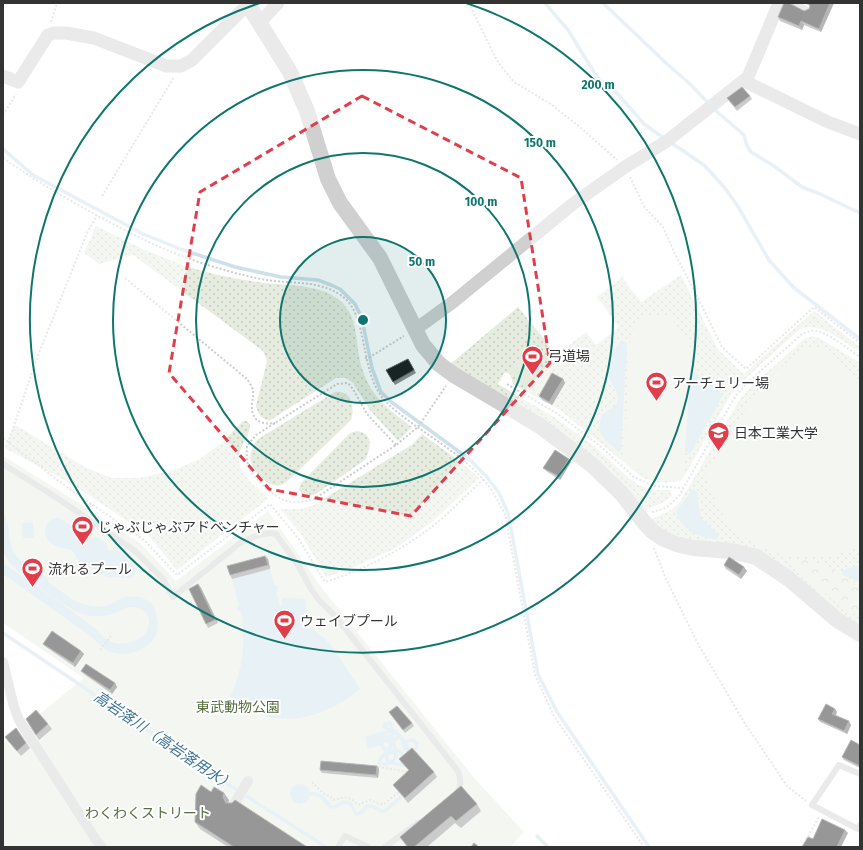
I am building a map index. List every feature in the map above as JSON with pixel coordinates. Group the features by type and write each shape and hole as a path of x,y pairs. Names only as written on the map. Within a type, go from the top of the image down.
{"street":[{"path":"258,23 278,3"},
{"path":"410,332 453,302 574,203 625,167 667,141 744,81 748,77 779,3"},
{"path":"3,76 18,82 48,35 54,33 66,33 94,38 166,66 181,66 192,60 248,4 258,23 290,72 307,111 328,180 340,203 380,258 410,332 424,345 439,364 454,375 540,426 591,464 622,494 652,531 662,538 676,544 693,548 731,551 756,557 789,579 838,620 860,634"},
{"path":"744,81 828,122 860,134"},
{"path":"3,662 14,707 19,720 102,847"},
{"path":"234,804 248,781"}],"lane":[{"path":"794,3 808,10"},
{"path":"3,464 60,500 135,551 163,579 173,597 240,543 249,538 271,533 276,534 298,565 311,589 319,600 336,617 458,771 461,779 459,790 457,794 451,798"},
{"path":"860,774 839,765 812,805 858,828 860,825"},
{"path":"385,847 421,820"},
{"path":"339,845 345,836 368,847"}],"path":[{"path":"48,35 56,3"},
{"path":"469,3 496,59 514,82 549,103 580,127 625,167 645,208 663,227 722,347 746,369 814,307 860,343"},
{"path":"102,196 181,66"},
{"path":"3,115 16,95 18,82"},
{"path":"3,158 31,177 97,215 137,237 163,249 217,268 266,280 315,285 335,292 343,297 353,308 359,324 368,369 379,393 388,403 464,461 484,479 505,514 535,675 554,716 644,847"},
{"path":"8,443 37,358 87,233 97,215"},
{"path":"125,278 247,379 253,388 254,397 252,406 254,416 259,422 266,424 276,423"},
{"path":"640,518 666,508 679,496 736,397 747,383 802,334 816,330 825,334 860,357"},
{"path":"365,358 370,357 410,332"},
{"path":"396,445 367,414 348,383 337,384 256,435 247,446 246,460 252,475 278,498 288,502 301,503 314,499 396,445 418,427 454,375"},
{"path":"507,384 558,414 599,445 634,477 654,486 683,488"},
{"path":"3,438 68,488 144,540 177,575 270,504 298,538 325,582 346,575 395,552 434,525 484,479"},
{"path":"652,531 652,541 666,579 701,648 744,722 787,786 812,805"},
{"path":"100,650 111,636"},
{"path":"378,767 413,773"},
{"path":"312,782 333,800 345,796 358,804 370,800 384,804 399,792"},
{"path":"802,847 823,810"}],"highlighted area":[{"path":"362,96 521,178 550,363 411,516 269,489 169,373 200,192"}],"green space":[{"path":"96,226 153,253 198,270 247,280 321,290 338,299 345,306 354,323 360,362 371,389 390,410 412,427 398,441 370,410 353,383 346,378 336,378 269,421 264,419 256,406 267,361 263,351 133,255 99,264 84,253"},
{"path":"681,275 718,350 744,374 814,311 860,347 860,352 824,330 808,327 800,329 748,376 731,394 682,480 667,482 658,482 643,478 560,410 513,384 510,374 505,372 498,384 554,417 594,446 631,480 639,485 654,490 670,490 672,496 662,503 641,512 448,366 518,307 557,355 586,332 596,345 619,327 597,297 622,277 641,302"},
{"name":"アーチェリー場","path":"641,316 671,317 691,348 684,474 681,478 672,480 656,479 643,474 624,458 630,337"},
{"path":"813,336 821,339 860,363 860,626 840,616 780,566 695,543 663,530 650,520 671,510 680,502 740,399 751,387 804,339"},
{"path":"802,348 821,348 860,381 860,548 826,557 787,557 756,545 733,529 718,507 705,475 762,384"},
{"name":"弓道場","path":"520,357 555,377 545,394 510,374"},
{"path":"335,392 341,392 349,397 353,410 351,420 284,484 273,485 263,479 255,470 251,460 252,450 258,439"},
{"path":"243,421 247,421 250,425 250,429 240,451 240,465 247,478 268,499 177,570 148,535 72,484 5,448 15,425 83,466 111,478 140,478 174,470 200,459 224,441"},
{"path":"357,431 362,432 369,438 370,447 365,460 316,494 309,496 302,494 299,490 301,483 350,433"},
{"path":"422,434 462,463 479,478 432,522 394,549 345,571 326,577 301,534 280,509 301,509 314,505 413,444"},
{"name":"東武動物公園","path":"3,456 140,543 176,581 268,511 321,587 475,779 524,832 510,847 3,847 3,744 84,678 3,623"},
{"path":"793,560 813,560 860,585 860,617 843,608 791,565"}],"water":[{"path":"622,340 627,344 621,450 617,450 604,439 599,428 602,416 615,406 618,401 617,393 608,376 608,365 609,359"},
{"path":"690,373 695,373 717,386 722,397 690,454 685,451"},
{"path":"693,489 697,493 701,518 719,535 717,539 707,538 690,532 677,517 677,510"},
{"name":"流れるプール","path":"3,514 8,524 11,547 17,556 25,565 39,575 40,573 49,579 48,582 69,597 81,603 97,607 106,606 122,598 130,597 141,598 151,603 156,613 158,627 156,635 151,642 144,648 126,654 117,654 108,651 89,635 3,574 3,563 70,610 92,626 106,639 112,642 133,642 140,638 148,629 148,616 144,611 137,607 130,607 102,616 82,614 63,604 17,570 10,563 3,552"},
{"name":"じゃぶじゃぶアドベンチャー","path":"58,517 78,530 78,539 81,540 91,537 97,538 105,543 109,551 118,550 121,552 135,568 135,575 131,578 107,577 97,569 86,568 81,565 72,550 58,547 50,542 45,534 46,526 53,519"},
{"path":"33,522 34,538 23,538 22,523"},
{"path":"860,566 860,583 842,574 845,569"},
{"name":"ウェイブプール","path":"270,569 275,586 278,586 277,594 280,605 282,606 282,598 306,599 307,625 331,645 360,689 338,704 312,715 299,718 272,718 255,712 230,697 241,666 243,645 241,613 236,608 239,606 232,579"},
{"path":"379,732 383,744 368,749 365,737"},
{"path":"300,784 307,787 310,794 307,801 300,804 293,801 290,794 293,787"}],"building":[{"path":"784,3 789,3 804,11 809,9 810,6 808,3 830,3 819,29 801,21 799,26 778,17"},
{"path":"742,87 750,96 735,107 727,98"},
{"path":"408,359 414,370 393,382 386,370"},
{"path":"552,373 563,379 549,402 539,396"},
{"path":"555,450 569,459 558,476 543,468"},
{"path":"265,556 268,565 230,575 227,566"},
{"path":"729,557 744,567 739,575 724,565"},
{"path":"198,584 215,620 206,624 189,589"},
{"path":"52,631 81,651 73,663 43,644"},
{"path":"86,664 115,683 110,690 81,671"},
{"path":"826,704 835,709 832,714 849,721 844,731 818,719"},
{"path":"397,706 412,723 403,730 389,712"},
{"path":"36,710 48,724 36,735 26,719"},
{"path":"16,728 26,743 17,751 5,737"},
{"path":"851,740 860,745 860,766 842,757"},
{"path":"412,748 434,772 405,798 393,785 409,770 399,759"},
{"path":"321,761 377,766 376,775 320,770"},
{"path":"201,785 211,792 214,787 224,793 223,797 226,803 232,803 235,800 307,847 234,847 195,822 196,794"},
{"path":"461,786 477,804 456,821 451,816 414,847 408,847 400,837"},
{"path":"822,819 845,830 837,847 802,847 808,837 813,839"},
{"path":"474,843 479,847 471,847"}],"waterway":[{"path":"545,3 568,30 597,77 616,92 644,124 665,139"},
{"path":"603,3 690,84 715,110 744,135 747,146 751,152 774,166 802,187 860,213"},
{"path":"670,142 704,165 724,187 737,205 769,260 793,287 860,339"},
{"path":"3,149 33,175 143,234 183,250 235,267 281,277 318,280 340,289 355,304 362,319 372,368 381,392 390,401 469,459 486,476 499,493 508,513 538,674 557,712 649,847"},
{"name":"高岩落川（高岩落用水）","path":"3,633 229,785 326,847"},
{"path":"376,736 390,731 391,730 392,726 390,723 385,724 384,726 387,729 389,729 391,730 393,730 397,733 398,735 398,737 393,739 391,736 392,734 396,733 399,735 409,749 416,749 417,743 413,740 404,742 404,746 411,756"},
{"path":"378,739 390,737 393,741 396,754"},
{"path":"378,742 389,740 390,742 391,745 390,747 389,749 387,749 385,750 382,743 384,741 388,740 391,744 390,747 388,749 381,758 379,763 386,764 389,763 391,762 396,756 395,753 390,752 386,756 388,761 392,763 405,765"},
{"path":"391,751 398,750 407,759"},
{"path":"311,794 320,796 331,807 335,807 343,802 350,803 356,814 361,813 367,806 371,806 382,811 386,810 402,796"},
{"path":"537,836 548,847"}],"place":[{"name":"弓道場","path":"532,376"},
{"name":"アーチェリー場","path":"657,402"},
{"name":"日本工業大学","path":"718,452"},
{"name":"じゃぶじゃぶアドベンチャー","path":"82,546"},
{"name":"流れるプール","path":"32,588"},
{"name":"ウェイブプール","path":"285,640"}],"park label":[{"name":"わくわくストリート","path":"148,813"}]}
